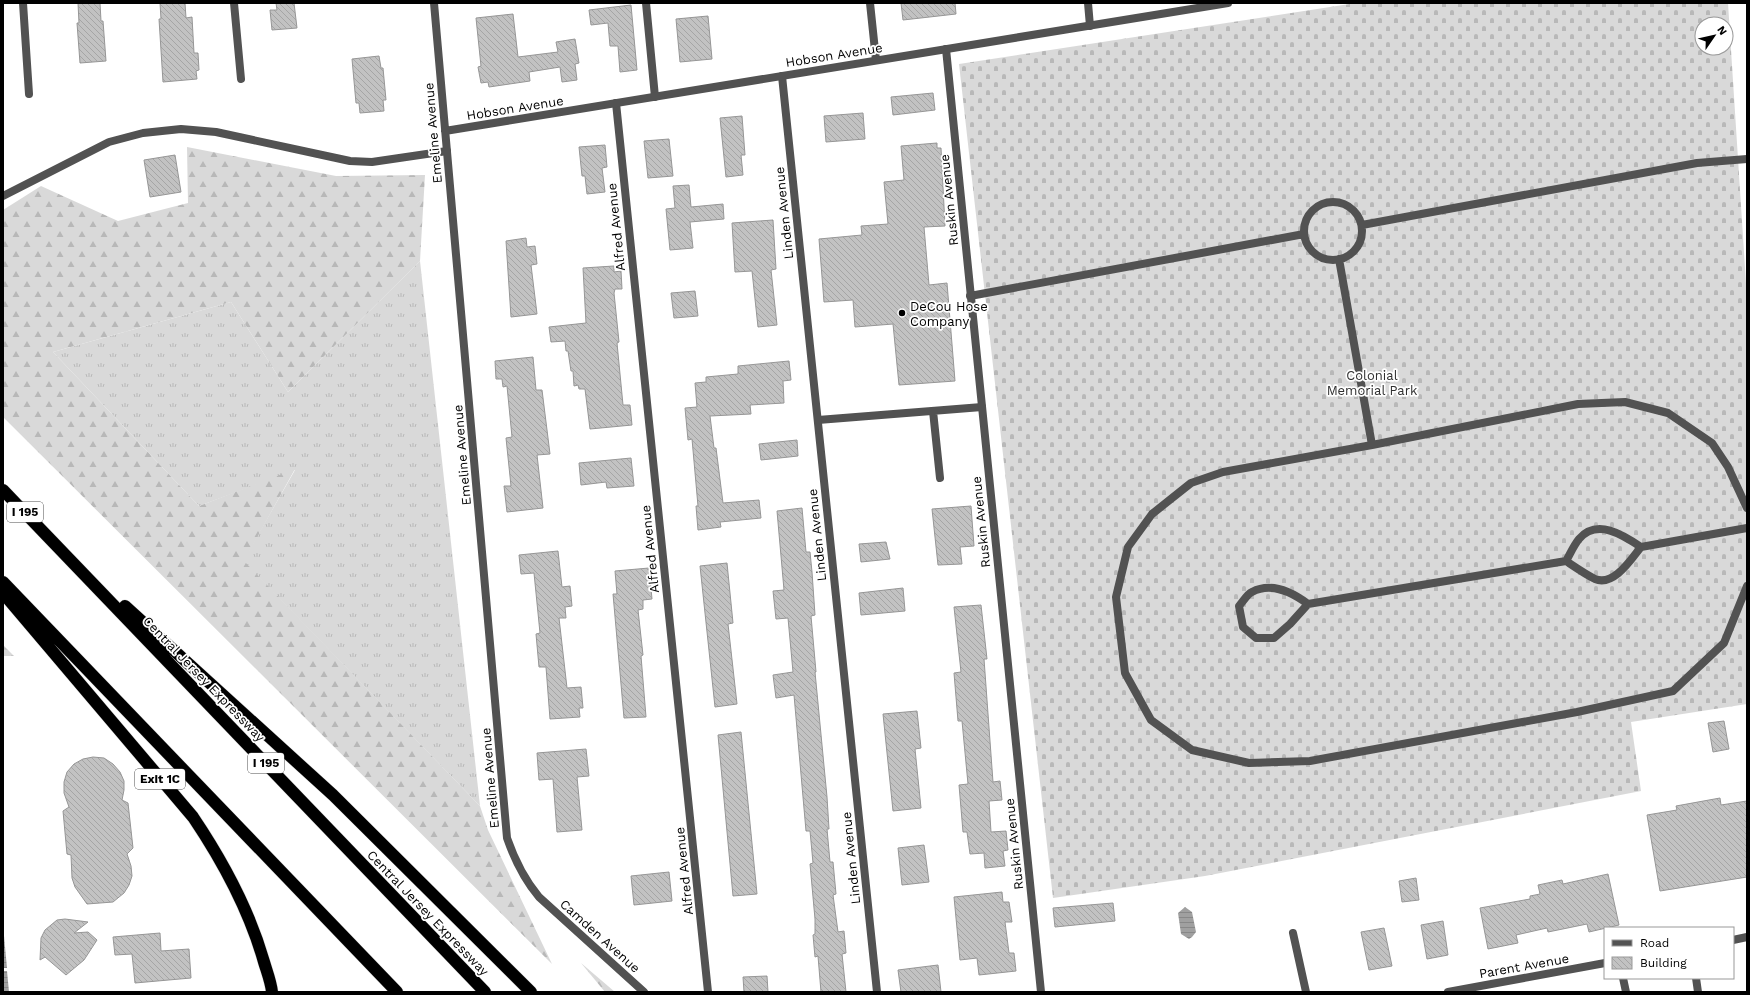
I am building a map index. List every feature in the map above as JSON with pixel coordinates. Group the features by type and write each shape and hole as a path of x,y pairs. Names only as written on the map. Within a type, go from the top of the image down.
{"highway":[{"name":"Central Jersey Expressway","path":"3,490 485,992"},
{"path":"46,535 333,795 531,992"},
{"path":"3,582 397,992"},
{"name":"Exit 1C","path":"3,593 193,817 214,849 240,895 257,937 272,992"}],"street":[{"path":"23,3 29,94"},
{"path":"234,3 241,78"},
{"name":"Emeline Avenue","path":"434,3 508,838 517,865 526,881 539,897"},
{"path":"646,3 655,97"},
{"path":"870,3 876,60"},
{"path":"1088,3 1090,26"},
{"name":"Hobson Avenue","path":"445,131 1228,3"},
{"name":"Ruskin Avenue","path":"946,49 1041,992"},
{"name":"Linden Avenue","path":"782,76 877,992"},
{"name":"Alfred Avenue","path":"616,103 708,992"},
{"path":"3,196 109,142 143,133 181,129 216,132 350,161 372,162 447,152"},
{"path":"1362,225 1697,163 1747,159"},
{"path":"1329,202 1346,205 1356,213 1362,225 1360,243 1348,256 1339,259 1327,259 1316,254 1310,249 1304,234 1305,225 1311,213 1321,204 1329,202"},
{"path":"970,296 1304,234"},
{"path":"1339,259 1372,445"},
{"path":"1747,508 1728,467 1712,442 1668,412 1625,402 1578,404 1372,445 1223,472 1191,483 1152,514 1128,547 1116,596 1126,673 1151,720 1192,750 1249,763 1310,761 1576,712 1673,691 1724,643 1747,586"},
{"path":"818,420 982,407"},
{"path":"933,411 940,478"},
{"path":"1566,561 1579,539 1590,531 1604,528 1626,537 1641,547"},
{"path":"1308,604 1293,593 1270,588 1251,592 1239,606 1243,627 1256,638 1274,638 1290,624 1308,604 1566,561 1597,580 1610,578 1622,570 1641,547 1747,528"},
{"name":"Camden Avenue","path":"539,897 644,992"},
{"path":"1293,933 1306,992"},
{"path":"1734,940 1747,937"},
{"name":"Parent Avenue","path":"1448,992 1604,963"},
{"path":"1623,979 1626,992"},
{"path":"1696,979 1698,992"}],"green space":[{"name":"Colonial Memorial Park","path":"1356,3 1728,3 1729,16 1694,16 1694,56 1731,56 1747,299 1747,704 1631,722 1641,791 1205,876 1053,898 959,64"},
{"path":"187,147 336,176 425,175 420,261 288,392 231,302 53,352 199,506 295,469 244,561 480,806 488,830 552,964 3,417 3,210 41,186 118,221 188,203"},
{"path":"420,261 480,806 243,561 295,470 199,506 53,352 231,302 288,392"},
{"path":"3,645 14,656 3,656"},
{"path":"581,963 615,992 605,992"}],"shaded area":[{"path":"1185,907 1192,912 1196,932 1189,939 1181,934 1178,913"},
{"path":"3,925 7,968 3,968"},
{"path":"3,971 7,971 9,992 3,992"}],"building":[{"path":"78,3 100,3 106,61 80,63 77,23 79,23"},
{"path":"160,3 185,3 186,18 192,17 194,53 198,53 199,70 196,71 197,79 163,82 159,19 161,19"},
{"path":"276,3 294,3 297,28 272,30 270,10 277,10"},
{"path":"901,3 955,3 956,14 903,20"},
{"path":"631,5 637,70 620,72 618,46 610,46 608,23 591,25 589,10"},
{"path":"513,14 518,57 558,52 556,42 575,39 579,63 575,64 577,80 562,82 560,67 529,72 530,81 489,87 488,82 481,83 478,67 481,66 476,18"},
{"path":"708,16 712,59 680,62 676,19"},
{"path":"379,56 381,68 383,68 386,100 383,100 384,111 360,113 359,103 356,103 352,59"},
{"path":"933,93 935,110 893,115 891,97"},
{"path":"863,113 865,139 826,142 824,116"},
{"path":"742,116 745,155 741,155 743,175 726,177 720,118"},
{"path":"669,139 673,176 648,178 644,141"},
{"name":"DeCou Hose Company","path":"937,143 937,148 941,148 945,226 924,227 929,285 947,283 955,381 899,385 893,324 855,327 853,300 824,302 819,239 862,235 861,226 888,224 884,182 904,180 901,146"},
{"path":"605,145 607,167 602,168 605,192 587,194 585,176 582,176 579,147"},
{"path":"175,155 181,192 150,197 144,160"},
{"path":"689,185 691,207 723,204 724,219 690,222 693,248 670,250 666,209 675,208 673,186"},
{"path":"773,220 776,269 771,270 777,325 758,327 752,271 735,272 732,223"},
{"path":"526,238 527,247 535,246 537,264 531,265 537,314 511,317 506,241"},
{"path":"614,266 614,272 621,271 622,289 615,289 614,293 623,405 630,405 632,425 590,429 585,389 579,389 578,385 574,386 573,371 571,371 565,341 551,342 549,327 586,323 583,268"},
{"path":"695,291 698,316 674,318 671,293"},
{"path":"533,357 536,390 542,390 550,454 537,455 543,508 507,512 504,486 511,486 506,438 512,437 507,386 503,387 502,379 496,379 495,361"},
{"path":"789,361 791,380 783,381 784,403 750,405 751,414 710,416 714,448 716,448 723,503 759,500 761,518 720,522 721,527 698,530 696,506 698,506 692,439 688,440 685,408 697,407 695,383 706,382 706,377 738,374 738,366"},
{"path":"797,440 798,456 761,460 759,444"},
{"path":"631,458 634,486 607,488 606,482 581,485 579,463"},
{"path":"971,506 974,546 960,547 962,564 938,565 932,509"},
{"path":"802,508 806,552 810,552 812,572 815,615 811,616 827,797 829,829 827,829 830,862 833,862 836,894 833,895 838,932 844,931 846,953 842,954 846,992 821,992 818,956 815,957 813,935 815,934 815,919 810,864 813,863 810,831 806,831 794,695 776,698 773,675 793,672 788,618 776,619 773,591 784,590 777,511"},
{"path":"886,542 890,559 861,562 859,544"},
{"path":"558,551 562,587 570,586 572,606 565,607 566,618 559,618 567,688 581,687 583,708 579,708 580,717 550,719 546,667 539,667 536,634 540,633 534,573 521,574 519,555"},
{"path":"727,563 733,623 728,624 737,704 715,707 700,566"},
{"path":"649,568 652,599 643,600 643,609 638,610 643,655 641,656 646,717 624,718 613,594 617,594 615,571"},
{"path":"903,588 905,611 861,615 859,593"},
{"path":"981,605 987,659 984,659 993,782 1000,781 1002,800 989,801 991,832 1006,831 1008,850 1003,851 1005,866 985,868 984,853 970,854 967,832 963,832 959,785 968,784 962,721 958,721 954,673 961,672 954,607"},
{"path":"917,711 921,748 915,749 921,808 893,811 883,714"},
{"path":"1724,721 1729,749 1713,752 1708,723"},
{"path":"741,732 757,894 733,896 718,735"},
{"path":"586,749 589,776 577,777 582,830 557,832 553,779 539,780 537,753"},
{"path":"93,757 104,758 113,764 120,772 124,781 122,800 128,803 133,848 127,854 131,866 132,876 124,893 113,902 87,904 75,887 72,878 71,855 67,854 63,811 69,807 64,793 64,782 67,772 74,764 83,759"},
{"path":"1720,798 1721,805 1747,801 1747,877 1660,891 1647,815 1677,810 1676,806"},
{"path":"924,845 929,882 902,885 898,848"},
{"path":"669,872 672,901 634,905 631,876"},
{"path":"1608,874 1619,925 1604,927 1604,928 1589,932 1587,924 1548,932 1547,928 1516,935 1518,943 1488,949 1480,908 1530,899 1530,896 1540,894 1538,885 1562,880 1563,884"},
{"path":"1416,878 1419,900 1402,902 1399,881"},
{"path":"1002,892 1003,902 1009,902 1012,922 1005,922 1009,953 1014,953 1016,971 979,975 977,958 960,960 954,897"},
{"path":"1113,903 1115,921 1055,927 1053,908"},
{"path":"65,919 88,922 74,933 88,932 97,940 84,960 66,975 45,957 40,960 41,938 45,930 57,920"},
{"path":"1443,921 1448,955 1427,959 1421,925"},
{"path":"1384,928 1392,966 1369,970 1361,932"},
{"path":"160,933 161,951 189,949 191,978 135,983 132,954 115,955 113,937"},
{"path":"938,965 941,992 901,992 898,970"},
{"path":"767,976 768,992 744,992 743,977"}],"place":[{"name":"DeCou Hose Company","path":"902,313"}]}
